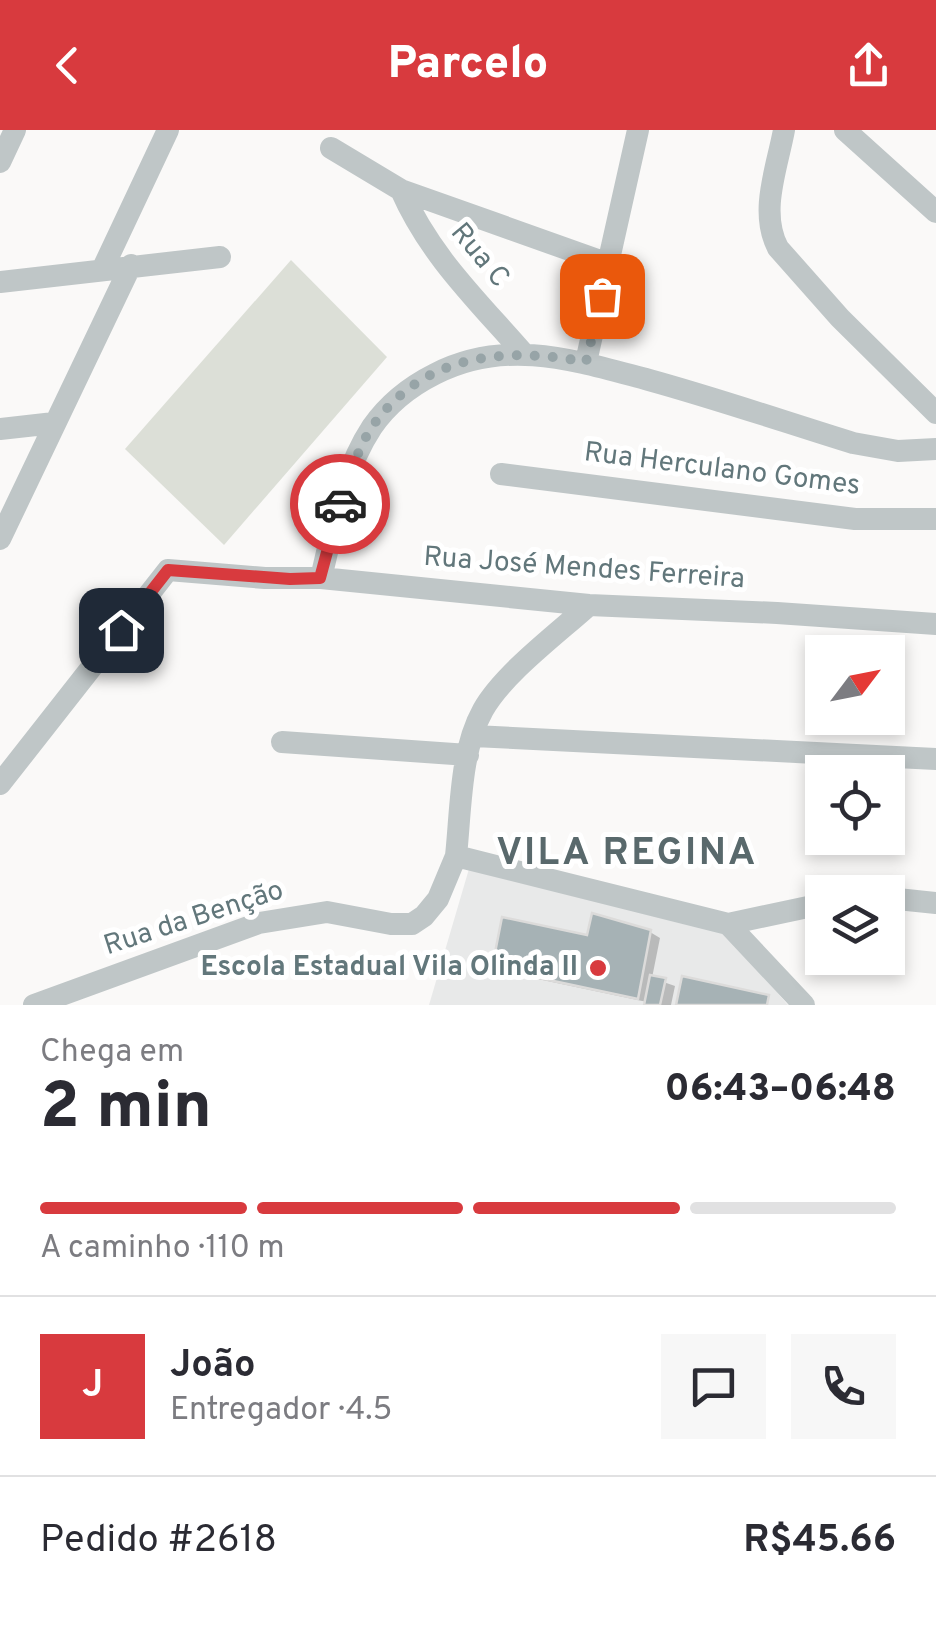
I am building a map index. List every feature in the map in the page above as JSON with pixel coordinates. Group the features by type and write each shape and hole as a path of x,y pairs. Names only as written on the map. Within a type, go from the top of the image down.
{"street":[{"path":"0,162 15,130"},
{"path":"103,268 168,130"},
{"path":"586,362 638,130"},
{"path":"784,130 769,206 771,235 840,318 936,413"},
{"path":"845,130 936,212"},
{"path":"330,148 400,190 609,264"},
{"name":"Rua C","path":"400,190 418,229 434,251 524,354"},
{"path":"0,282 220,257"},
{"path":"0,539 131,265"},
{"path":"320,578 359,450 374,425 421,381 456,364 490,354 586,362 853,443 898,451 936,449"},
{"path":"0,429 54,423"},
{"name":"Rua Herculano Gomes","path":"501,474 855,518 936,519"},
{"name":"Rua José Mendes Ferreira","path":"0,784 168,570 320,578 589,605 777,612 936,624"},
{"path":"589,605 504,683 483,711 471,746 456,856 728,924 805,908"},
{"path":"282,742 936,759"},
{"name":"Rua da Benção","path":"34,1005 272,920 326,912 412,924 438,899 456,856"},
{"path":"905,900 936,903"},
{"path":"728,924 804,1005"}],"shaded area":[{"path":"291,260 387,357 224,545 125,449"},
{"name":"Escola Estadual Vila Olinda II","path":"471,862 724,931 788,1005 429,1005"}],"building":[{"path":"592,913 651,930 638,999 492,968 502,917 587,935"},
{"path":"650,975 666,978 660,1005 644,1005"},
{"path":"682,976 769,995 767,1005 676,1005"}],"way so far":[{"path":"340,504 359,450 374,425 406,391 444,369 490,354 586,362 602,296"}],"place":[{"name":"Escola Estadual Vila Olinda II","path":"598,968"}],"district":[{"name":"VILA REGINA","path":"627,854"}],"route":[{"path":"121,630 168,570 320,578 340,504"}]}
